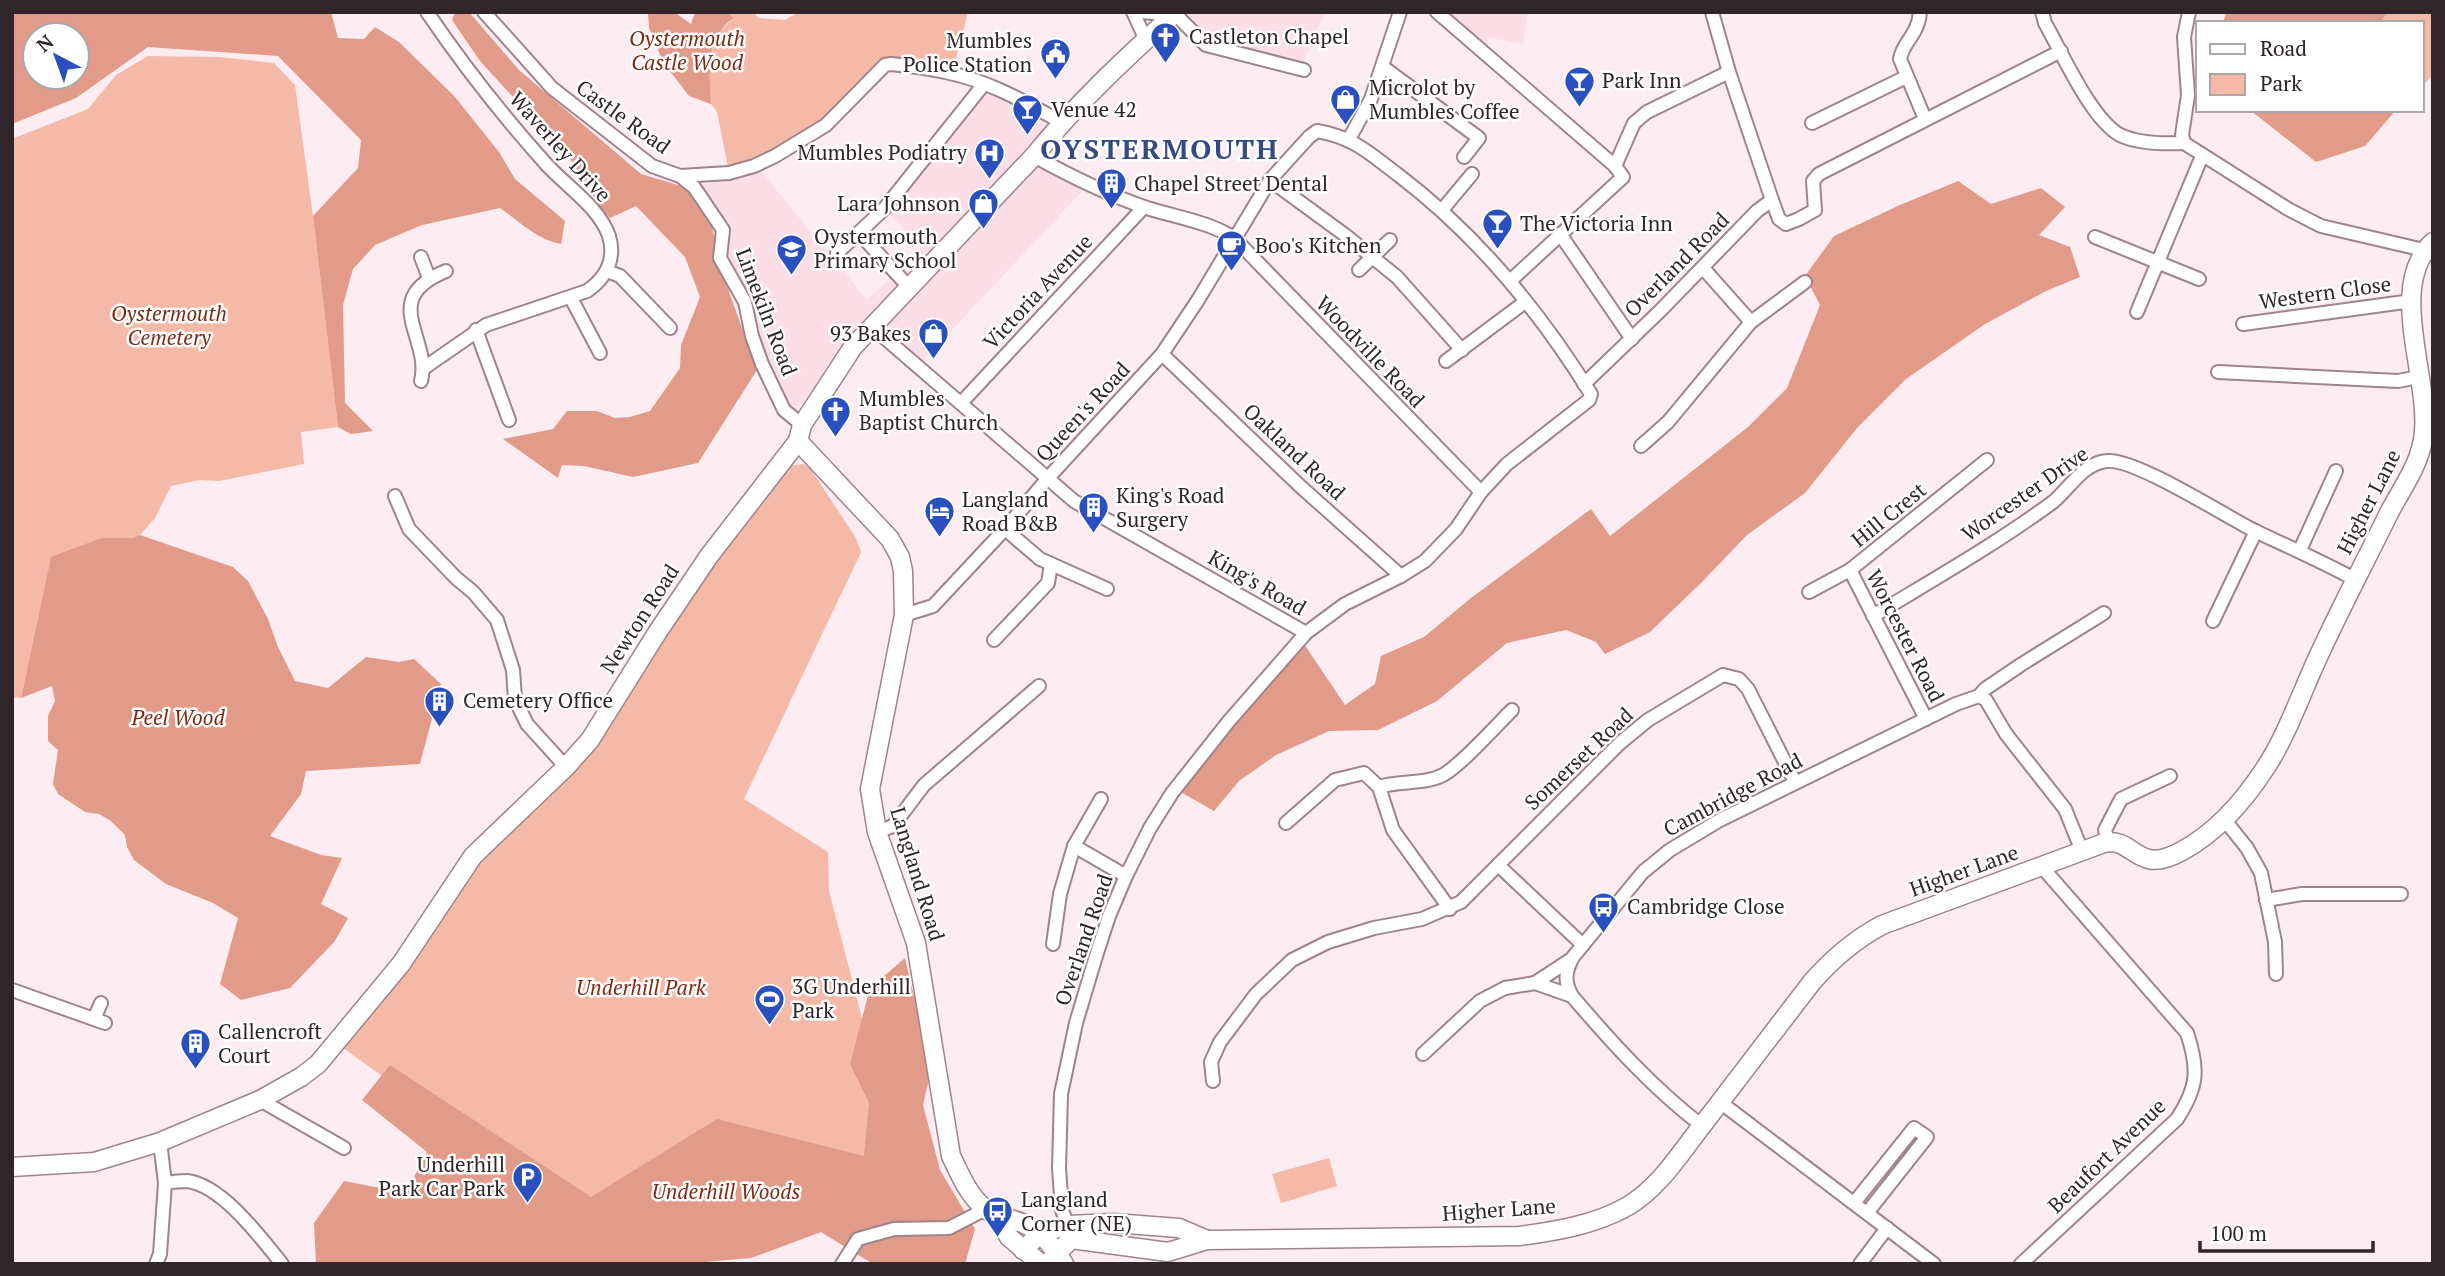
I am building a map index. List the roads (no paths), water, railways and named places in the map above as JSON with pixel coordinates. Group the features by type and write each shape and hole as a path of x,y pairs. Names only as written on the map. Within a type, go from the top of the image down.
{"street":[{"name":"Castle Road","path":"484,12 552,88 652,166 680,176 729,173 754,166 775,156 826,125 885,65 891,64 947,72 984,84 1061,122"},
{"path":"1133,12 1146,40"},
{"path":"1139,12 1173,15 1206,46 1304,69"},
{"path":"1400,12 1371,99 1349,139 1442,210 1470,236 1510,281 1584,384"},
{"path":"1437,12 1615,166 1623,177 1510,281"},
{"path":"1712,12 1772,200 1780,219 1786,223 1815,210 1813,181 1819,174 2061,51"},
{"path":"1920,12 1919,25 1901,52 1900,59 1925,119"},
{"path":"2042,12 2045,23 2096,113 2110,129 2136,140 2184,144 2321,226 2428,246"},
{"path":"2184,144 2182,135 2189,80 2184,37 2189,12"},
{"name":"Waverley Drive","path":"432,15 513,125 547,165 593,211 606,229 612,248 607,271"},
{"name":"Newton Road","path":"12,1167 94,1162 160,1142 260,1100 301,1077 318,1063 401,964 473,856 566,767 590,740 657,633 709,556 800,433 853,347 1034,156 1061,122 1173,15"},
{"path":"1383,67 1479,138 1465,157"},
{"path":"1615,166 1633,122 1729,72"},
{"path":"1812,123 1906,78"},
{"path":"837,253 884,209 984,84"},
{"name":"Queen's Road","path":"904,615 933,606 1162,354 1198,300 1270,180 1309,137 1317,131 1349,139"},
{"path":"1034,156 1144,207 1220,229 1234,238"},
{"path":"2137,312 2202,156"},
{"path":"1442,210 1472,174"},
{"name":"Limekiln Road","path":"680,176 694,187 723,230 720,258 745,302 752,336 762,364 784,410 800,433"},
{"path":"1270,180 1373,256 1419,300 1462,350"},
{"name":"Overland Road","path":"1070,1232 1062,1210 1061,1094 1076,1023 1109,916 1150,828 1172,793 1229,721 1306,634 1347,603 1402,576 1425,561 1456,529 1481,492 1507,464 1589,400 1591,394 1584,384 1703,268 1756,211 1772,200"},
{"name":"Victoria Avenue","path":"961,403 1144,207"},
{"path":"859,233 909,287"},
{"path":"1560,234 1632,339"},
{"path":"2095,237 2199,279"},
{"name":"Woodville Road","path":"1234,238 1481,492"},
{"path":"1359,270 1390,240"},
{"name":"Higher Lane","path":"1070,1232 1168,1252 1207,1240 1520,1236 1561,1231 1627,1206 1643,1195 1675,1162 1812,982 1855,940 1882,925 2108,842 2125,846 2137,856 2149,861 2161,860 2187,848 2224,819 2266,768 2356,580 2411,476 2429,431 2414,344 2412,301 2415,267 2428,246"},
{"path":"421,257 429,278"},
{"path":"1703,268 1751,322"},
{"path":"446,271 429,278 416,294 410,311 423,374 476,330 521,312 571,298 599,283 607,271 620,276 670,328"},
{"path":"1641,446 1668,422 1751,322 1805,282"},
{"path":"571,298 600,353"},
{"name":"Western Close","path":"2243,324 2412,301"},
{"path":"1446,361 1525,302"},
{"name":"King's Road","path":"872,327 1074,501 1306,634"},
{"path":"476,330 509,420"},
{"name":"Oakland Road","path":"1162,354 1301,487 1402,576"},
{"path":"2218,372 2250,381 2398,381 2419,377"},
{"name":"Langland Road","path":"800,433 890,539 900,557 904,615 870,789 877,832 916,943 951,1156 966,1187 992,1213 1009,1237 1041,1264"},
{"name":"Hill Crest","path":"1809,592 1850,570 1987,460"},
{"name":"Worcester Drive","path":"1873,616 2003,536 2055,500 2091,466 2107,461 2127,463 2356,580"},
{"path":"2300,550 2336,471"},
{"path":"395,496 409,529 473,592 497,620 513,670 515,699 527,724 566,767"},
{"path":"1005,529 1040,559 1107,589"},
{"path":"2213,621 2256,531"},
{"path":"994,639 1048,583 1051,564"},
{"name":"Worcester Road","path":"1850,570 1926,719"},
{"name":"Cambridge Road","path":"1573,957 1643,872 1670,850 1720,820 1795,782 1973,696 1979,696 1984,689 2104,613"},
{"name":"Somerset Road","path":"1213,1081 1212,1062 1220,1042 1256,994 1292,960 1345,936 1422,919 1461,902 1620,743 1648,720 1723,675 1740,679 1748,690 1795,782"},
{"path":"877,832 893,826 924,785 1039,686"},
{"path":"1979,696 1986,700 2006,734 2065,809 2082,851"},
{"path":"1379,787 1404,781 1419,782 1444,775 1512,710"},
{"path":"1286,823 1293,806 1335,780 1364,773 1379,787 1393,830 1450,908"},
{"path":"2108,842 2105,830 2121,799 2169,776"},
{"path":"1053,944 1060,894 1074,846 1101,799"},
{"path":"2224,819 2247,848 2260,873 2275,942 2276,974"},
{"path":"1074,846 1126,876"},
{"path":"1498,864 1583,945"},
{"name":"Beaufort Avenue","path":"2021,1264 2177,1119 2194,1088 2196,1074 2195,1056 2187,1033 2042,867"},
{"path":"2266,900 2302,894 2401,894"},
{"path":"1423,1054 1479,1001 1505,988 1535,983 1573,957"},
{"path":"1573,957 1567,969 1565,983 1572,996 1646,1079 1702,1125"},
{"path":"1535,983 1572,996"},
{"path":"12,990 100,1021 101,1003"},
{"path":"260,1100 344,1148"},
{"path":"1720,1102 1934,1264"},
{"path":"1854,1203 1914,1128 1927,1137 1867,1213"},
{"path":"156,1264 160,1254 165,1182 160,1142"},
{"path":"165,1182 189,1181 213,1192 232,1208 282,1264"},
{"path":"842,1264 858,1239 894,1229 949,1228 992,1213 1041,1233 1056,1260"},
{"name":"Higher Lane","path":"1023,1250 1041,1233 1070,1232 1114,1223 1180,1228 1207,1240"},
{"path":"1860,1264 1887,1228"},
{"path":"1056,1260 1070,1232"}],"place":[{"name":"Castleton Chapel","path":"1166,64"},
{"name":"Mumbles Police Station","path":"1055,80"},
{"name":"Park Inn","path":"1579,108"},
{"name":"Microlot by Mumbles Coffee","path":"1346,127"},
{"name":"Venue 42","path":"1028,137"},
{"name":"Mumbles Podiatry","path":"990,180"},
{"name":"Chapel Street Dental","path":"1111,211"},
{"name":"Lara Johnson","path":"983,231"},
{"name":"The Victoria Inn","path":"1497,251"},
{"name":"Boo's Kitchen","path":"1232,273"},
{"name":"Oystermouth Primary School","path":"791,276"},
{"name":"93 Bakes","path":"934,361"},
{"name":"Mumbles Baptist Church","path":"836,438"},
{"name":"King's Road Surgery","path":"1093,535"},
{"name":"Langland Road B&B","path":"939,539"},
{"name":"Cemetery Office","path":"440,728"},
{"name":"Cambridge Close","path":"1604,934"},
{"name":"3G Underhill Park","path":"769,1026"},
{"name":"Callencroft Court","path":"195,1071"},
{"name":"Underhill Park Car Park","path":"528,1204"},
{"name":"Langland Corner (NE)","path":"998,1239"}],"district":[{"name":"OYSTERMOUTH","path":"1160,149"}],"park label":[{"name":"Oystermouth Castle Wood","path":"687,51"},
{"name":"Oystermouth Cemetery","path":"169,326"},
{"name":"Peel Wood","path":"178,718"},
{"name":"Underhill Park","path":"641,988"},
{"name":"Underhill Woods","path":"726,1192"}]}
